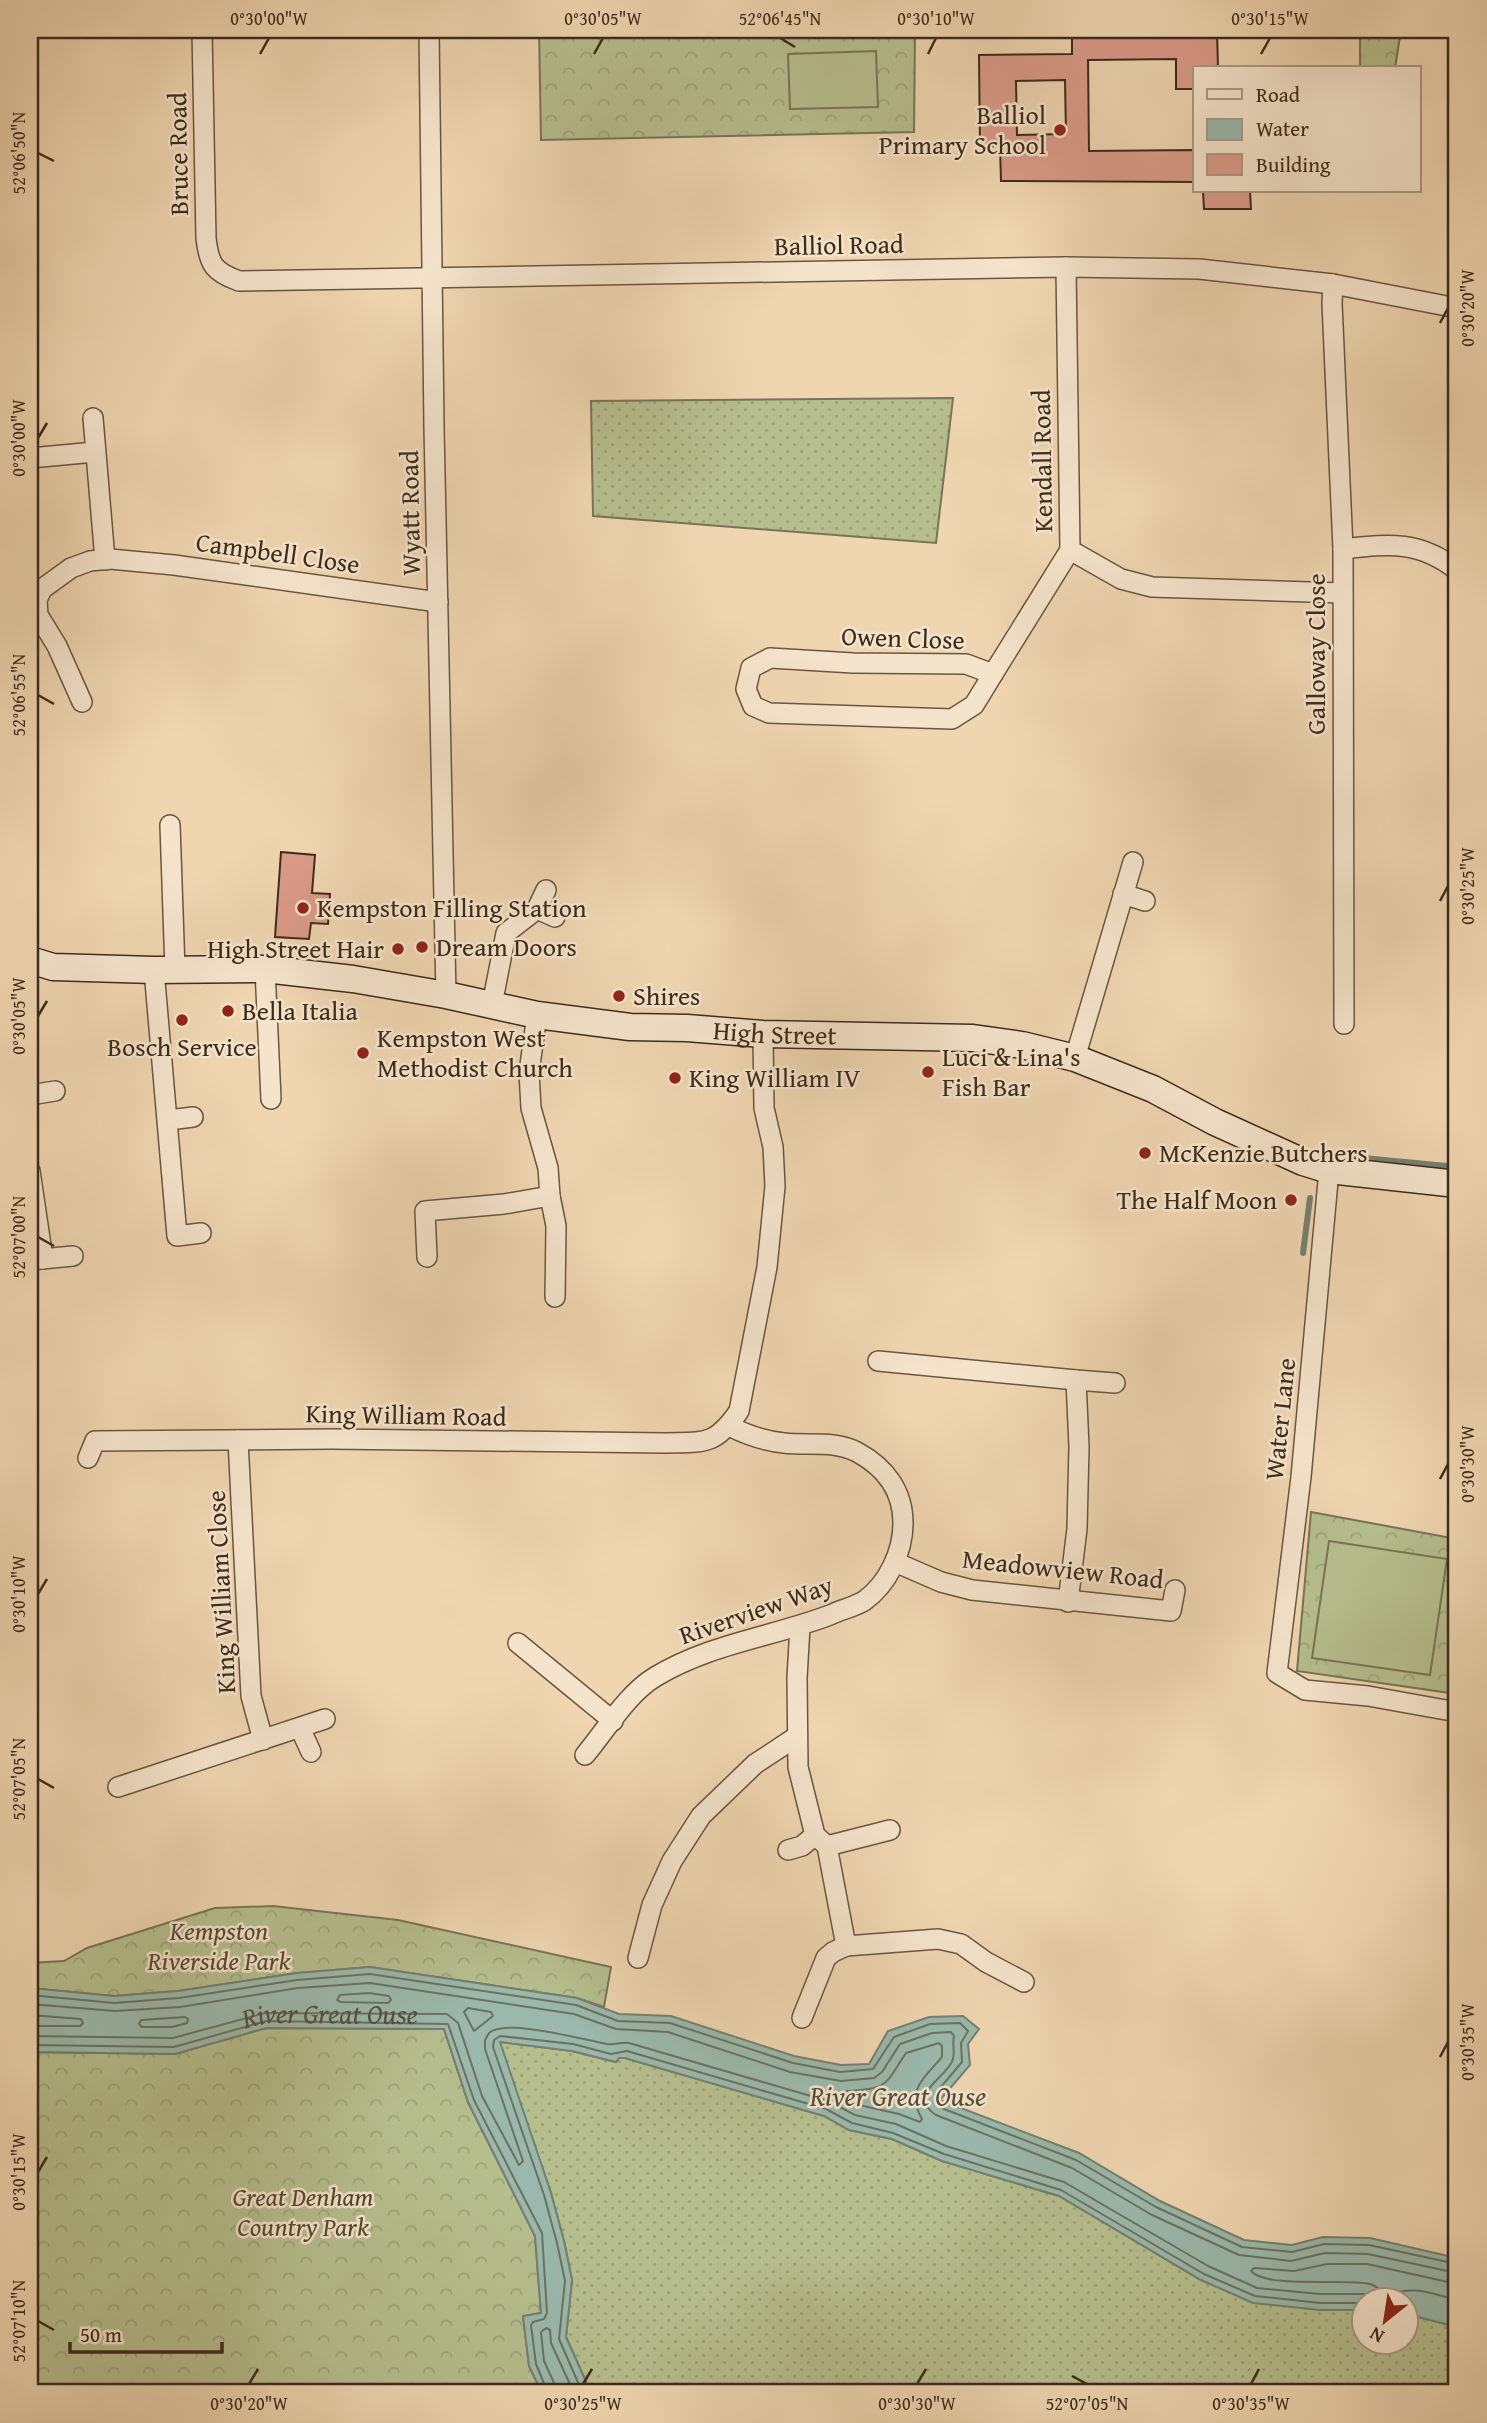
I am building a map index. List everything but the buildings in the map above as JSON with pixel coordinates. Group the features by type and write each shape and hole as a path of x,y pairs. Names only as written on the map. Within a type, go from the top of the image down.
{"main road":[{"name":"High Street","path":"30,960 53,967 265,969 354,979 537,1015 629,1027 763,1034 973,1038 1022,1045 1075,1058 1153,1089 1215,1122 1303,1162 1329,1170 1457,1184"}],"street":[{"name":"Bruce Road","path":"202,30 206,238 208,258 219,274"},
{"name":"Wyatt Road","path":"429,30 446,995"},
{"name":"Balliol Road","path":"219,274 239,281 1066,267 1199,269 1334,284 1457,308"},
{"name":"Kendall Road","path":"993,674 1070,550 1066,267"},
{"name":"Galloway Close","path":"1334,284 1332,303 1343,549 1343,1024"},
{"path":"93,418 108,559"},
{"path":"30,458 95,452"},
{"path":"1343,549 1382,545 1410,547 1434,554 1457,570"},
{"path":"1070,550 1121,579 1152,587 1342,593"},
{"name":"Campbell Close","path":"82,702 57,646 38,615 37,600 42,589 71,568 90,561 108,559 174,565 438,602"},
{"name":"Owen Close","path":"770,658 853,663 966,664 993,674 974,705 952,719 769,713 753,706 746,689 751,668 770,658"},
{"path":"170,825 171,881 164,970 169,1121 177,1236 201,1233"},
{"path":"1075,1058 1133,862"},
{"path":"492,1005 506,933 546,913 546,890"},
{"path":"1123,894 1145,901"},
{"path":"265,969 271,1099"},
{"path":"537,1015 529,1072 531,1108 548,1168 556,1226 555,1297"},
{"path":"729,1426 739,1411 752,1354 767,1267 775,1186 773,1147 764,1108 763,1034"},
{"path":"30,1095 55,1091"},
{"path":"169,1121 193,1117"},
{"name":"Water Lane","path":"1329,1170 1305,1437 1277,1673 1305,1690 1368,1696 1457,1712"},
{"path":"30,1171 36,1260 73,1256"},
{"path":"427,1257 425,1211 504,1204 551,1196"},
{"path":"878,1361 1115,1382"},
{"path":"1068,1602 1077,1529 1079,1447 1076,1380"},
{"name":"Riverview Way","path":"584,1755 629,1701 653,1678 689,1658 800,1626 863,1602 881,1585 895,1562 903,1533 903,1507 893,1483 876,1465 855,1451 823,1443 786,1444 755,1439 729,1426"},
{"name":"King William Road","path":"88,1458 95,1441 701,1443 717,1437 729,1426"},
{"name":"King William Close","path":"238,1440 251,1696 263,1740"},
{"name":"Meadowview Road","path":"895,1562 941,1582 972,1590 1068,1602 1171,1611 1175,1590"},
{"path":"800,1626 796,1737 798,1767 821,1841 846,1946"},
{"path":"518,1643 613,1720"},
{"path":"118,1787 144,1770 263,1740 324,1719"},
{"path":"300,1728 311,1752"},
{"path":"638,1958 657,1894 672,1861 701,1816 755,1764 796,1737"},
{"path":"788,1850 821,1841 890,1830"},
{"path":"802,2018 826,1958 846,1946 953,1940 1024,1982"}],"green space":[{"path":"539,30 915,30 914,132 541,140"},
{"path":"1360,30 1401,30 1395,66 1360,66"},
{"path":"876,51 878,107 790,109 788,54"},
{"path":"953,398 936,543 593,516 591,401"},
{"path":"1311,1512 1457,1539 1457,1694 1297,1671"},
{"path":"1329,1541 1447,1559 1430,1675 1312,1658"},
{"name":"Kempston Riverside Park","path":"273,1906 398,1920 611,1967 604,2007 577,1998 370,1967 297,1973 178,1991 114,1996 30,1988 30,1963 64,1961 87,1948 215,1908"},
{"name":"Great Denham Country Park","path":"266,2028 444,2029 468,2102 535,2236 541,2313 523,2316 529,2366 542,2393 30,2393 30,2052 175,2054"},
{"path":"499,2042 572,2051 616,2062 619,2058 625,2058 824,2116 849,2130 892,2139 942,2161 1059,2196 1201,2280 1320,2310 1350,2310 1350,2356 1420,2356 1420,2317 1457,2327 1457,2393 597,2393 587,2384 566,2337 572,2280 551,2193"}],"water":[{"name":"River Great Ouse","path":"370,1967 577,1998 619,2014 671,2016 794,2056 841,2065 869,2064 888,2031 929,2017 963,2016 979,2029 968,2044 970,2065 940,2100 1079,2153 1160,2201 1244,2240 1292,2245 1323,2237 1370,2238 1457,2258 1457,2327 1420,2317 1420,2286 1350,2286 1350,2310 1320,2310 1253,2303 1201,2280 1059,2196 942,2161 892,2139 849,2130 824,2116 625,2058 619,2058 616,2062 572,2051 500,2042 551,2193 564,2241 572,2280 566,2337 587,2384 597,2393 542,2393 529,2366 523,2316 541,2313 535,2236 468,2102 444,2029 266,2028 175,2054 30,2052 30,1988 114,1996 178,1991 297,1973"}],"waterway":[{"path":"1353,1157 1457,1167"},
{"path":"1303,1253 1310,1198"}],"place":[{"name":"Balliol Primary School","path":"1060,130"},
{"name":"Kempston Filling Station","path":"303,908"},
{"name":"Dream Doors","path":"422,947"},
{"name":"High Street Hair","path":"398,949"},
{"name":"Shires","path":"619,996"},
{"name":"Bella Italia","path":"228,1011"},
{"name":"Bosch Service","path":"182,1020"},
{"name":"Kempston West Methodist Church","path":"363,1053"},
{"name":"Luci & Lina's Fish Bar","path":"928,1072"},
{"name":"King William IV","path":"675,1078"},
{"name":"McKenzie Butchers","path":"1145,1153"},
{"name":"The Half Moon","path":"1291,1200"}]}
